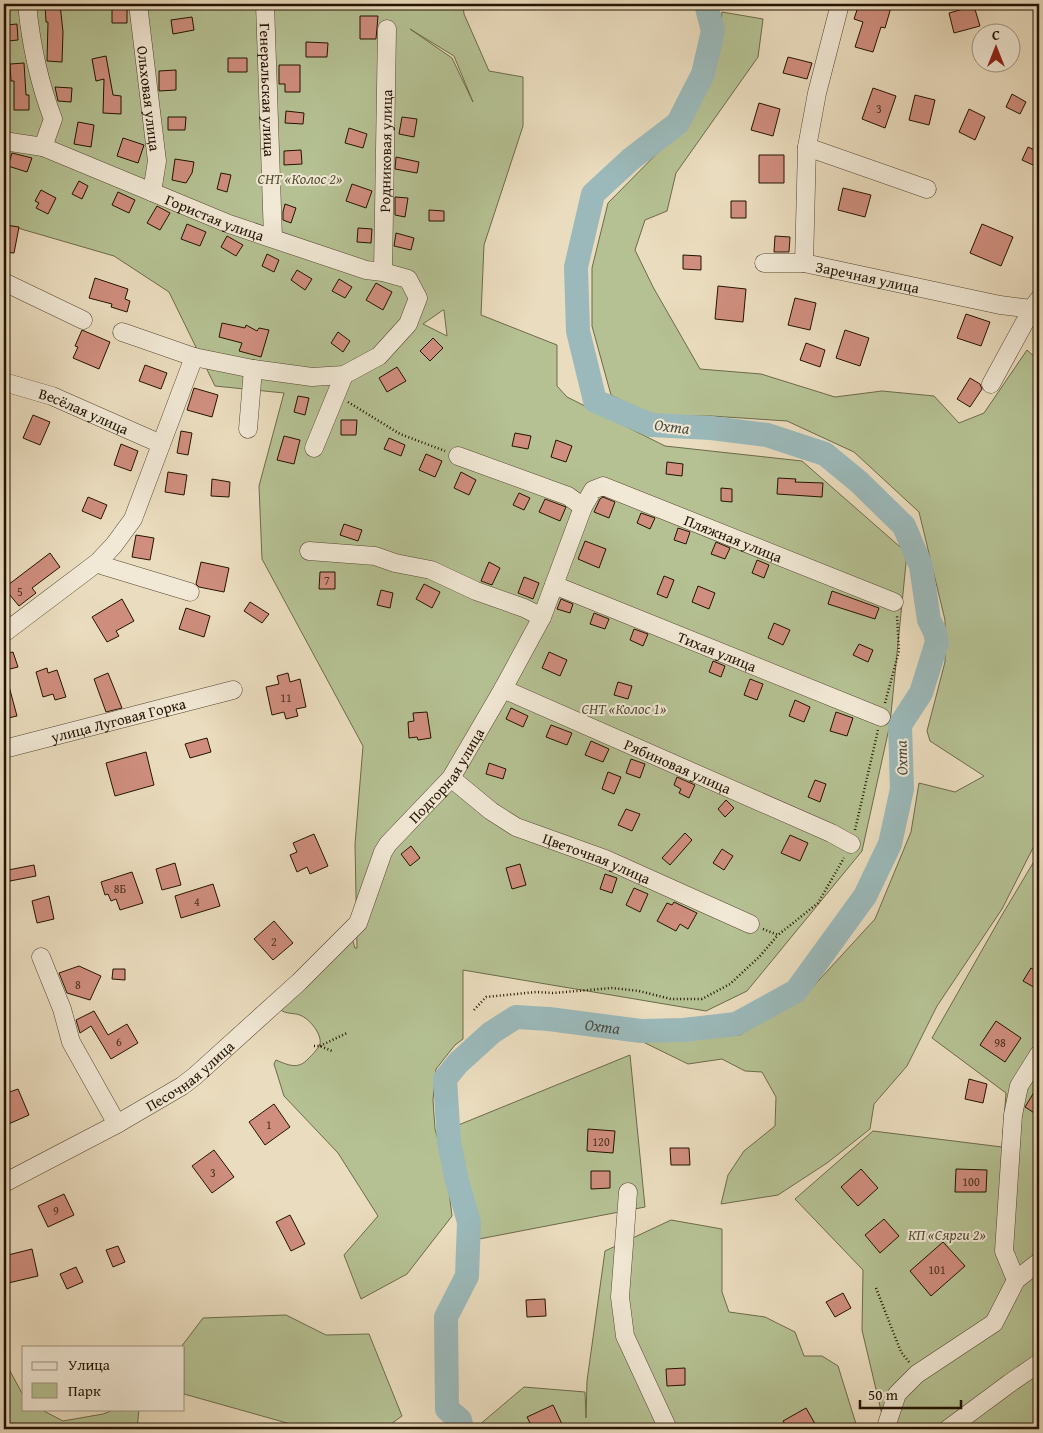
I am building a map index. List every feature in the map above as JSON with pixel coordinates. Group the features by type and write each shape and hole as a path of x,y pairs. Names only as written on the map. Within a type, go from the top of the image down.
{"street":[{"path":"27,4 31,40 41,89 53,120 43,148"},
{"name":"Ольховая улица","path":"138,4 157,161 152,192"},
{"name":"Генеральская улица","path":"265,4 272,238"},
{"name":"Заречная улица","path":"840,4 817,94 807,147 804,262 1000,305 1036,304"},
{"name":"Родниковая улица","path":"383,272 387,29"},
{"name":"Гористая улица","path":"4,141 43,148 229,224 366,270 383,272 408,279 418,298 408,324 379,356 344,375"},
{"path":"807,147 927,189"},
{"path":"764,263 804,262"},
{"path":"4,283 83,320"},
{"path":"991,384 1036,304"},
{"path":"122,332 194,357 253,369 312,377 344,375 314,448"},
{"path":"4,633 98,562 114,545 133,519 194,357"},
{"path":"248,429 253,369"},
{"name":"Весёлая улица","path":"4,382 52,396 162,444"},
{"path":"458,456 568,496 583,507"},
{"name":"Пляжная улица","path":"583,507 593,490 603,486 894,602"},
{"name":"Подгорная улица","path":"350,932 358,923 383,852 388,844 451,778 503,689 542,617 583,507"},
{"path":"309,551 375,556 395,563 431,570 476,591 524,608 542,617"},
{"path":"98,562 104,566 190,592"},
{"name":"Тихая улица","path":"554,586 881,718"},
{"name":"Рябиновая улица","path":"503,689 831,833 851,844"},
{"name":"улица Луговая Горка","path":"4,749 233,690"},
{"name":"Цветочная улица","path":"451,778 491,811 516,827 605,859 750,924"},
{"name":"Песочная улица","path":"4,1183 117,1124 182,1086 299,982 350,932"},
{"path":"41,957 62,1008 71,1042 117,1124"},
{"path":"1016,1280 1004,1251 1013,1115 1019,1086 1039,1054"},
{"path":"628,1192 620,1297 625,1336 668,1429"},
{"path":"887,1429 897,1394 917,1374 994,1323 1016,1280 1039,1262"},
{"path":"948,1429 1010,1382 1039,1363"}],"path":[{"path":"336,395 400,434 458,456"},
{"path":"474,1010 486,997 612,988 639,991 671,999 702,999 730,984 760,956 778,935 818,903 851,844 899,651 897,604 894,602"},
{"path":"750,924 778,935"},
{"path":"320,1046 347,1033"},
{"path":"314,1046 320,1046 332,1051"},
{"path":"876,1288 901,1352 917,1374"}],"green space":[{"name":"СНТ «Колос 1»","path":"4,4 463,4 464,14 489,71 523,77 523,126 484,245 481,315 557,345 557,386 567,397 665,446 802,461 907,553 890,724 862,851 747,991 706,1011 463,970 463,1039 455,1045 436,1069 433,1100 435,1129 446,1168 452,1216 407,1274 361,1299 344,1255 378,1216 338,1153 284,1096 274,1064 276,1060 289,1065 300,1064 311,1056 320,1044 315,1028 305,1018 280,1009 352,938 355,948 357,948 355,844 363,746 262,559 259,486 284,393 215,386 169,292 114,256 4,224","holes":["410,29 454,56 473,102 452,58","444,310 447,336 423,324"]},
{"path":"722,12 763,19 758,57 676,173 667,211 645,220 635,250 653,287 700,369 761,374 835,397 882,391 934,396 959,423 984,413 1027,350 1039,361 1039,836 1002,909 937,1006 907,1066 874,1104 870,1129 827,1163 778,1195 721,1204 728,1175 744,1151 775,1126 776,1097 762,1072 745,1071 722,1059 688,1064 641,1041 740,1035 808,992 875,919 911,832 919,783 955,792 984,776 930,741 927,731 945,662 945,620 919,512 854,452 787,421 711,416 652,416 611,395 592,326 592,268 608,203 684,126 708,83 720,34"},
{"name":"КП «Сярги 2»","path":"1039,853 1039,1429 883,1429 883,1419 862,1330 863,1270 795,1199 873,1131 1002,1147 1006,1093 932,1038"},
{"path":"630,1055 645,1207 474,1240 456,1126"},
{"path":"671,1220 722,1229 722,1292 729,1312 765,1317 795,1332 804,1356 822,1356 838,1366 859,1429 479,1429 478,1426 524,1387 585,1392 586,1418 587,1381 605,1251"},
{"path":"286,1315 326,1335 369,1334 402,1416 384,1429 284,1429 287,1423 185,1394 185,1346 182,1346 203,1318"},
{"path":"4,1360 22,1393 22,1410 42,1410 63,1421 103,1414 113,1410 139,1410 137,1429 4,1429"}],"building":[{"path":"45,4 60,4 63,32 62,62 47,61 48,22 46,22"},
{"path":"859,4 892,4 885,28 881,27 873,52 855,47 863,22 854,19"},
{"path":"974,6 979,22 970,22 970,29 954,33 949,13"},
{"path":"112,8 127,8 127,23 112,23"},
{"path":"360,16 378,16 376,39 360,39"},
{"path":"192,17 194,30 173,34 171,20"},
{"path":"17,24 18,40 8,41 6,25"},
{"path":"306,42 328,43 327,57 306,57"},
{"path":"106,56 113,95 121,96 121,114 103,113 104,79 96,81 92,59"},
{"path":"788,57 812,63 807,79 783,73"},
{"path":"228,58 247,58 247,72 228,72"},
{"path":"24,63 26,95 29,95 29,110 14,110 14,81 11,81 10,64"},
{"path":"279,65 300,65 300,92 285,92 285,84 279,84"},
{"path":"176,70 176,90 159,91 159,71"},
{"path":"55,87 72,88 71,102 58,101"},
{"path":"873,88 896,96 885,128 862,119"},
{"path":"1012,94 1026,102 1020,114 1006,107"},
{"path":"915,95 935,100 929,125 909,120"},
{"path":"759,103 780,109 773,136 751,130"},
{"path":"969,109 985,117 975,140 959,132"},
{"path":"286,111 304,113 303,124 285,123"},
{"path":"168,117 186,117 185,130 168,130"},
{"path":"402,117 417,119 414,137 399,134"},
{"path":"78,122 94,125 91,147 74,144"},
{"path":"349,128 367,134 363,148 345,143"},
{"path":"123,138 144,145 138,163 117,156"},
{"path":"1028,147 1039,152 1033,165 1022,160"},
{"path":"301,150 302,164 284,165 284,151"},
{"path":"12,153 32,158 27,172 8,166"},
{"path":"759,155 784,155 784,183 759,183"},
{"path":"396,157 419,162 417,173 395,169"},
{"path":"175,159 194,162 192,173 186,183 172,180"},
{"path":"221,173 231,175 227,192 217,189"},
{"path":"79,181 88,186 82,199 72,194"},
{"path":"352,184 372,191 366,208 346,201"},
{"path":"843,188 871,195 865,217 838,210"},
{"path":"41,190 56,198 48,214 36,208 39,203 35,201"},
{"path":"118,192 135,200 129,213 112,205"},
{"path":"395,197 408,198 405,217 395,215"},
{"path":"731,201 746,201 746,218 731,218"},
{"path":"285,204 296,208 291,223 283,220"},
{"path":"157,206 170,213 160,230 147,223"},
{"path":"429,210 444,211 444,221 429,221"},
{"path":"187,224 206,232 200,246 181,239"},
{"path":"982,224 1013,237 1001,266 970,253"},
{"path":"5,225 19,227 14,253 4,252"},
{"path":"358,228 372,229 371,243 357,242"},
{"path":"396,233 414,238 411,250 394,246"},
{"path":"227,236 243,245 236,256 221,247"},
{"path":"775,236 790,237 789,252 774,252"},
{"path":"267,254 279,260 274,272 262,266"},
{"path":"683,255 701,256 701,270 683,269"},
{"path":"297,270 312,279 305,290 291,280"},
{"path":"95,278 128,289 125,299 130,301 127,312 111,307 112,304 89,298"},
{"path":"339,279 352,287 345,298 332,291"},
{"path":"376,283 392,292 383,310 366,300"},
{"path":"718,286 746,289 743,322 715,319"},
{"path":"795,298 816,303 810,330 788,325"},
{"path":"966,314 990,322 981,346 957,338"},
{"path":"222,323 245,328 246,325 257,331 259,328 269,330 261,357 239,351 242,343 219,337"},
{"path":"82,330 110,342 99,369 73,358 78,347 75,346"},
{"path":"845,330 869,338 860,366 836,358"},
{"path":"338,332 350,341 343,352 331,343"},
{"path":"433,338 443,348 430,361 420,351"},
{"path":"806,343 825,350 820,367 800,360"},
{"path":"145,365 167,373 161,389 139,381"},
{"path":"397,367 406,381 387,392 379,378"},
{"path":"970,378 980,384 982,389 970,407 957,399"},
{"path":"194,388 218,395 212,417 187,410"},
{"path":"298,396 309,398 305,415 294,412"},
{"path":"33,415 50,422 40,445 23,438"},
{"path":"341,420 357,420 356,435 341,435"},
{"path":"181,431 192,433 188,455 177,453"},
{"path":"515,433 531,436 528,449 512,446"},
{"path":"284,436 300,440 294,464 277,460"},
{"path":"389,438 405,445 401,456 384,449"},
{"path":"556,440 572,446 566,462 551,457"},
{"path":"121,444 138,451 131,471 114,465"},
{"path":"426,454 442,461 435,477 419,470"},
{"path":"667,462 683,464 682,476 666,474"},
{"path":"168,472 187,475 184,495 165,492"},
{"path":"461,472 476,480 469,495 454,488"},
{"path":"778,478 796,479 795,482 823,483 822,497 777,494"},
{"path":"212,479 230,482 229,497 211,496"},
{"path":"721,488 732,489 732,502 721,501"},
{"path":"519,493 530,498 524,510 513,505"},
{"path":"88,497 107,505 101,519 82,511"},
{"path":"603,497 615,502 609,518 594,512 600,499"},
{"path":"545,499 566,507 560,521 539,512"},
{"path":"641,513 655,518 650,529 637,523"},
{"path":"344,524 362,530 358,541 340,535"},
{"path":"678,528 690,532 686,544 674,540"},
{"path":"136,535 154,538 150,560 132,557"},
{"path":"585,541 606,549 599,568 578,559"},
{"path":"716,542 730,548 725,559 711,554"},
{"path":"50,553 60,567 32,588 36,593 19,606 4,588"},
{"path":"757,560 769,565 764,578 752,573"},
{"path":"201,562 229,568 224,592 199,587 196,584"},
{"path":"489,562 500,568 492,585 481,581"},
{"path":"320,572 335,572 335,589 319,589"},
{"path":"664,576 674,580 667,598 657,594"},
{"path":"524,577 539,583 533,599 518,593"},
{"path":"424,584 440,592 432,608 416,599"},
{"path":"698,586 715,593 709,609 692,602"},
{"path":"381,590 393,593 390,608 377,605"},
{"path":"832,591 879,608 875,619 828,604"},
{"path":"122,599 134,621 116,631 119,636 107,642 92,617"},
{"path":"561,599 573,604 570,613 557,609"},
{"path":"250,602 269,614 262,623 244,611"},
{"path":"186,608 210,616 204,637 179,629"},
{"path":"594,613 609,619 605,629 590,624"},
{"path":"774,623 790,630 783,645 768,638"},
{"path":"634,629 648,634 643,646 630,640"},
{"path":"859,644 873,650 868,662 853,655"},
{"path":"13,652 18,667 6,670 4,654"},
{"path":"549,652 567,660 560,676 542,668"},
{"path":"713,661 725,666 721,677 709,672"},
{"path":"47,668 48,673 57,670 66,697 55,700 53,694 43,697 36,672"},
{"path":"108,673 122,708 106,712 94,679"},
{"path":"288,673 290,682 300,679 306,707 296,709 298,716 286,719 284,712 272,715 266,687 279,684 277,676"},
{"path":"7,679 17,716 4,719 4,680"},
{"path":"750,679 763,684 757,700 744,695"},
{"path":"618,682 632,686 628,699 614,695"},
{"path":"795,700 810,707 804,722 789,716"},
{"path":"511,708 528,716 523,727 506,719"},
{"path":"427,712 431,738 418,740 417,737 409,738 408,722 414,721 413,713"},
{"path":"836,712 853,718 847,736 830,731"},
{"path":"551,725 572,733 567,745 546,737"},
{"path":"207,738 211,752 190,758 185,744"},
{"path":"591,741 609,749 603,762 585,755"},
{"path":"146,752 154,785 115,796 106,763"},
{"path":"631,759 645,764 640,778 626,773"},
{"path":"489,763 506,769 503,779 486,774"},
{"path":"608,772 621,777 614,794 602,789"},
{"path":"677,777 695,785 689,798 679,793 681,789 674,785"},
{"path":"815,780 826,784 820,802 808,797"},
{"path":"726,800 734,808 725,817 718,809"},
{"path":"626,809 640,814 632,831 618,825"},
{"path":"685,833 692,840 670,865 662,858"},
{"path":"314,834 328,866 310,874 307,867 297,872 290,855 297,852 293,843"},
{"path":"790,835 808,843 800,861 781,853"},
{"path":"411,846 420,858 410,866 401,854"},
{"path":"722,849 733,856 724,870 713,863"},
{"path":"175,863 181,885 162,890 156,869"},
{"path":"520,864 526,885 512,889 506,868"},
{"path":"34,865 36,876 10,881 8,870"},
{"path":"132,872 143,903 120,910 116,899 111,901 108,894 105,895 101,882"},
{"path":"605,874 617,878 612,893 600,889"},
{"path":"213,884 220,906 181,918 175,896"},
{"path":"634,888 648,894 640,912 626,905"},
{"path":"49,896 54,919 37,923 32,901"},
{"path":"674,902 697,913 688,929 680,924 676,931 657,921 667,903 672,905"},
{"path":"274,921 293,943 273,960 254,939"},
{"path":"79,966 101,976 90,1000 67,993 59,973"},
{"path":"1031,968 1039,973 1039,990 1023,981"},
{"path":"113,969 125,969 125,980 112,979"},
{"path":"94,1011 108,1035 127,1024 138,1043 111,1059 91,1026 80,1033 76,1020"},
{"path":"996,1021 1021,1038 1005,1062 980,1045"},
{"path":"969,1079 987,1084 983,1103 965,1099"},
{"path":"1039,1084 1039,1116 1025,1107"},
{"path":"18,1089 29,1115 4,1126 4,1094"},
{"path":"274,1104 290,1127 265,1145 249,1122"},
{"path":"588,1129 615,1131 613,1153 587,1151"},
{"path":"670,1148 689,1148 690,1165 671,1165"},
{"path":"214,1150 234,1177 212,1193 192,1166"},
{"path":"861,1169 878,1188 858,1206 841,1187"},
{"path":"956,1169 987,1170 986,1192 955,1192"},
{"path":"591,1171 610,1171 610,1188 591,1189"},
{"path":"64,1194 74,1215 48,1227 38,1206"},
{"path":"290,1215 305,1244 291,1251 276,1222"},
{"path":"884,1219 899,1236 880,1253 865,1235"},
{"path":"943,1242 965,1266 931,1296 910,1271"},
{"path":"118,1246 125,1262 113,1267 106,1250"},
{"path":"32,1249 38,1276 4,1284 4,1256"},
{"path":"76,1267 83,1282 67,1289 60,1274"},
{"path":"843,1293 851,1308 835,1317 826,1302"},
{"path":"545,1299 546,1316 527,1317 526,1300"},
{"path":"685,1368 685,1385 667,1386 666,1369"},
{"path":"553,1405 562,1424 551,1429 533,1429 527,1417"},
{"path":"806,1408 818,1429 788,1429 783,1421"}],"waterway":[{"name":"Охта","path":"462,1429 460,1420 447,1409 446,1317 467,1276 469,1222 457,1181 449,1142 445,1079 458,1063 491,1033 516,1017 549,1019 641,1031 683,1030 736,1024 796,991 865,896 890,844 902,789 900,725 921,693 937,642 935,632 929,620 921,566 904,526 859,482 825,454 767,435 711,428 651,425 595,401 578,331 576,267 593,194 631,159 678,123 703,74 713,31 706,4"}],"park label":[{"name":"СНТ «Колос 2»","path":"300,178"}]}
